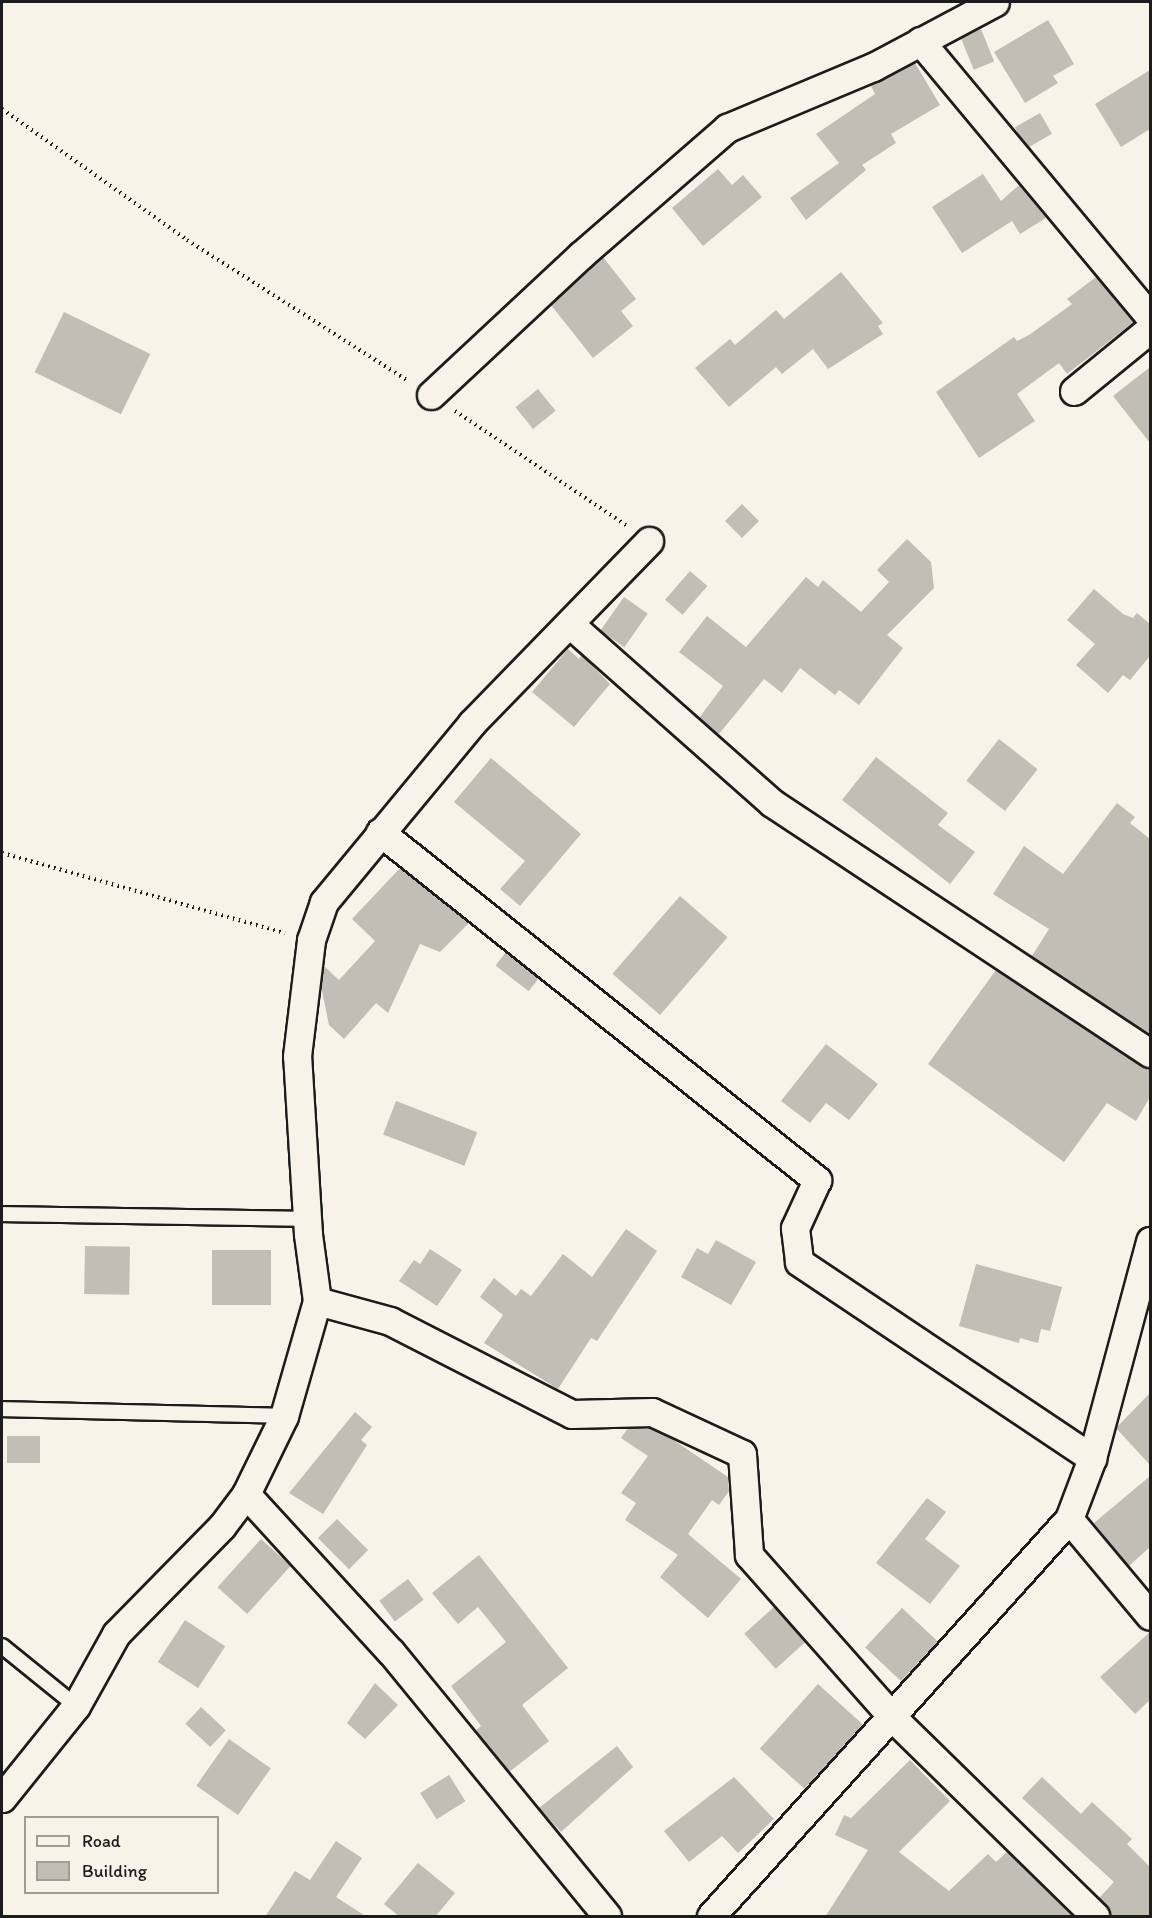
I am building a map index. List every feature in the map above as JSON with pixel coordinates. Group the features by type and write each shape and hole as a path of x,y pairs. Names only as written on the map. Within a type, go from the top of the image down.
{"street":[{"path":"431,395 581,255 727,128 873,67 996,2"},
{"path":"920,41 1150,317"},
{"path":"1074,392 1150,329"},
{"path":"2,1798 76,1706 116,1634 222,1526 246,1494 284,1416 318,1301 307,1219 297,1056 311,940 324,902 472,723 571,625 649,541"},
{"path":"571,625 772,803 1150,1053"},
{"path":"380,832 817,1180 795,1228 799,1262 1092,1458"},
{"path":"711,1917 893,1718 1069,1519 1092,1458 1150,1241"},
{"path":"318,1301 390,1320 573,1414 652,1412 742,1454 749,1555 893,1718 1095,1917"},
{"path":"246,1494 391,1652 607,1917"},
{"path":"1069,1519 1150,1616"}],"lane":[{"path":"2,1214 307,1219"},
{"path":"2,1409 284,1416"},
{"path":"2,1646 76,1706"}],"path":[{"path":"2,109 187,240 431,395 649,541"},
{"path":"2,853 311,940"}],"building":[{"path":"1048,20 1074,64 1053,76 1058,83 1025,103 994,52"},
{"path":"981,29 994,61 974,70 961,37"},
{"path":"915,63 940,105 891,134 896,143 862,165 866,170 806,220 790,198 839,163 816,134 875,94 871,86"},
{"path":"1150,70 1150,129 1121,147 1095,104"},
{"path":"1040,113 1052,134 1027,148 1015,128"},
{"path":"718,169 732,185 743,175 762,197 703,246 672,208"},
{"path":"983,174 1001,201 1019,185 1046,218 1020,234 1012,221 962,253 932,207"},
{"path":"603,257 636,299 621,311 633,326 593,358 551,305"},
{"path":"841,272 883,323 878,326 883,334 828,369 813,349 782,374 776,367 729,407 695,368 730,339 735,345 776,310 784,319"},
{"path":"1096,277 1134,322 1067,374 1059,363 1017,394 1035,421 979,458 936,392 1014,337 1017,341 1029,335 1072,304 1067,299"},
{"path":"64,312 150,354 121,414 35,372"},
{"path":"1150,367 1150,443 1113,396"},
{"path":"538,389 556,411 533,429 515,407"},
{"path":"742,504 759,521 742,538 725,521"},
{"path":"907,539 931,562 934,588 887,635 903,648 859,705 839,690 835,695 800,668 782,693 764,679 719,734 699,718 723,686 679,652 707,616 746,647 806,577 818,587 823,580 861,612 889,582 877,570"},
{"path":"690,571 707,586 682,615 665,600"},
{"path":"1094,589 1123,614 1133,618 1137,613 1150,624 1150,656 1130,680 1123,675 1108,693 1076,665 1095,644 1067,620"},
{"path":"624,597 648,614 624,647 600,631"},
{"path":"568,649 579,659 582,655 610,684 574,727 532,692"},
{"path":"999,739 1038,769 1005,811 966,781"},
{"path":"876,757 948,813 938,825 975,852 950,884 842,800"},
{"path":"491,758 581,834 520,906 500,889 525,861 454,802"},
{"path":"1117,803 1135,817 1130,823 1150,839 1150,1034 1032,956 1049,929 993,894 1024,846 1063,874"},
{"path":"400,868 469,923 440,952 420,944 388,1013 376,1003 344,1039 329,1025 321,986 324,966 339,980 375,941 352,919"},
{"path":"680,896 728,937 660,1015 612,974"},
{"path":"506,952 539,978 529,991 496,965"},
{"path":"996,970 1150,1068 1150,1097 1136,1121 1107,1103 1064,1162 928,1064"},
{"path":"826,1044 878,1084 849,1120 826,1103 810,1123 781,1101"},
{"path":"396,1101 477,1132 464,1166 383,1135"},
{"path":"626,1229 657,1251 597,1341 591,1338 558,1389 484,1343 503,1315 480,1297 494,1278 516,1296 521,1289 531,1296 563,1254 592,1277"},
{"path":"716,1240 756,1262 731,1305 681,1277 697,1248 708,1254"},
{"path":"85,1246 130,1247 129,1295 84,1294"},
{"path":"430,1249 462,1270 437,1306 399,1281 414,1260 420,1264"},
{"path":"212,1250 271,1250 271,1305 212,1305"},
{"path":"976,1264 1062,1287 1050,1331 1041,1329 1038,1343 1020,1338 1019,1343 959,1326"},
{"path":"1150,1393 1150,1465 1116,1428"},
{"path":"355,1412 372,1427 361,1440 367,1445 323,1514 289,1493"},
{"path":"628,1428 649,1428 669,1437 728,1477 729,1491 719,1505 712,1500 688,1534 741,1579 708,1618 660,1577 678,1555 625,1520 636,1503 621,1493 648,1456 621,1438"},
{"path":"7,1436 40,1436 40,1463 7,1463"},
{"path":"1150,1476 1150,1547 1129,1566 1094,1523"},
{"path":"927,1498 946,1512 925,1539 960,1566 930,1604 876,1563"},
{"path":"337,1519 368,1550 349,1569 318,1538"},
{"path":"261,1539 291,1566 247,1614 218,1587"},
{"path":"479,1555 568,1668 522,1705 549,1741 509,1772 476,1730 481,1726 451,1686 506,1642 478,1607 458,1624 432,1593"},
{"path":"408,1579 424,1600 395,1621 379,1601"},
{"path":"774,1607 805,1642 776,1669 744,1634"},
{"path":"902,1608 938,1641 901,1681 865,1647"},
{"path":"185,1620 225,1646 198,1688 158,1662"},
{"path":"1150,1632 1150,1700 1135,1714 1100,1677"},
{"path":"375,1683 398,1705 365,1739 347,1723"},
{"path":"818,1684 863,1724 804,1789 760,1749"},
{"path":"201,1707 226,1730 210,1747 185,1724"},
{"path":"229,1739 271,1768 238,1815 196,1786"},
{"path":"617,1746 633,1767 561,1832 539,1808"},
{"path":"910,1760 950,1801 899,1852 949,1891 988,1854 996,1862 1007,1852 1073,1917 825,1917 868,1850 835,1835 844,1815 851,1818"},
{"path":"449,1775 465,1801 437,1819 420,1793"},
{"path":"734,1777 774,1819 738,1853 722,1836 689,1862 664,1831"},
{"path":"1042,1777 1081,1814 1092,1802 1132,1839 1127,1844 1150,1867 1150,1917 1110,1917 1099,1898 1114,1882 1022,1798"},
{"path":"336,1841 362,1858 336,1897 367,1917 265,1917 295,1871 310,1880"},
{"path":"418,1863 455,1893 435,1917 400,1917 384,1904"}]}
